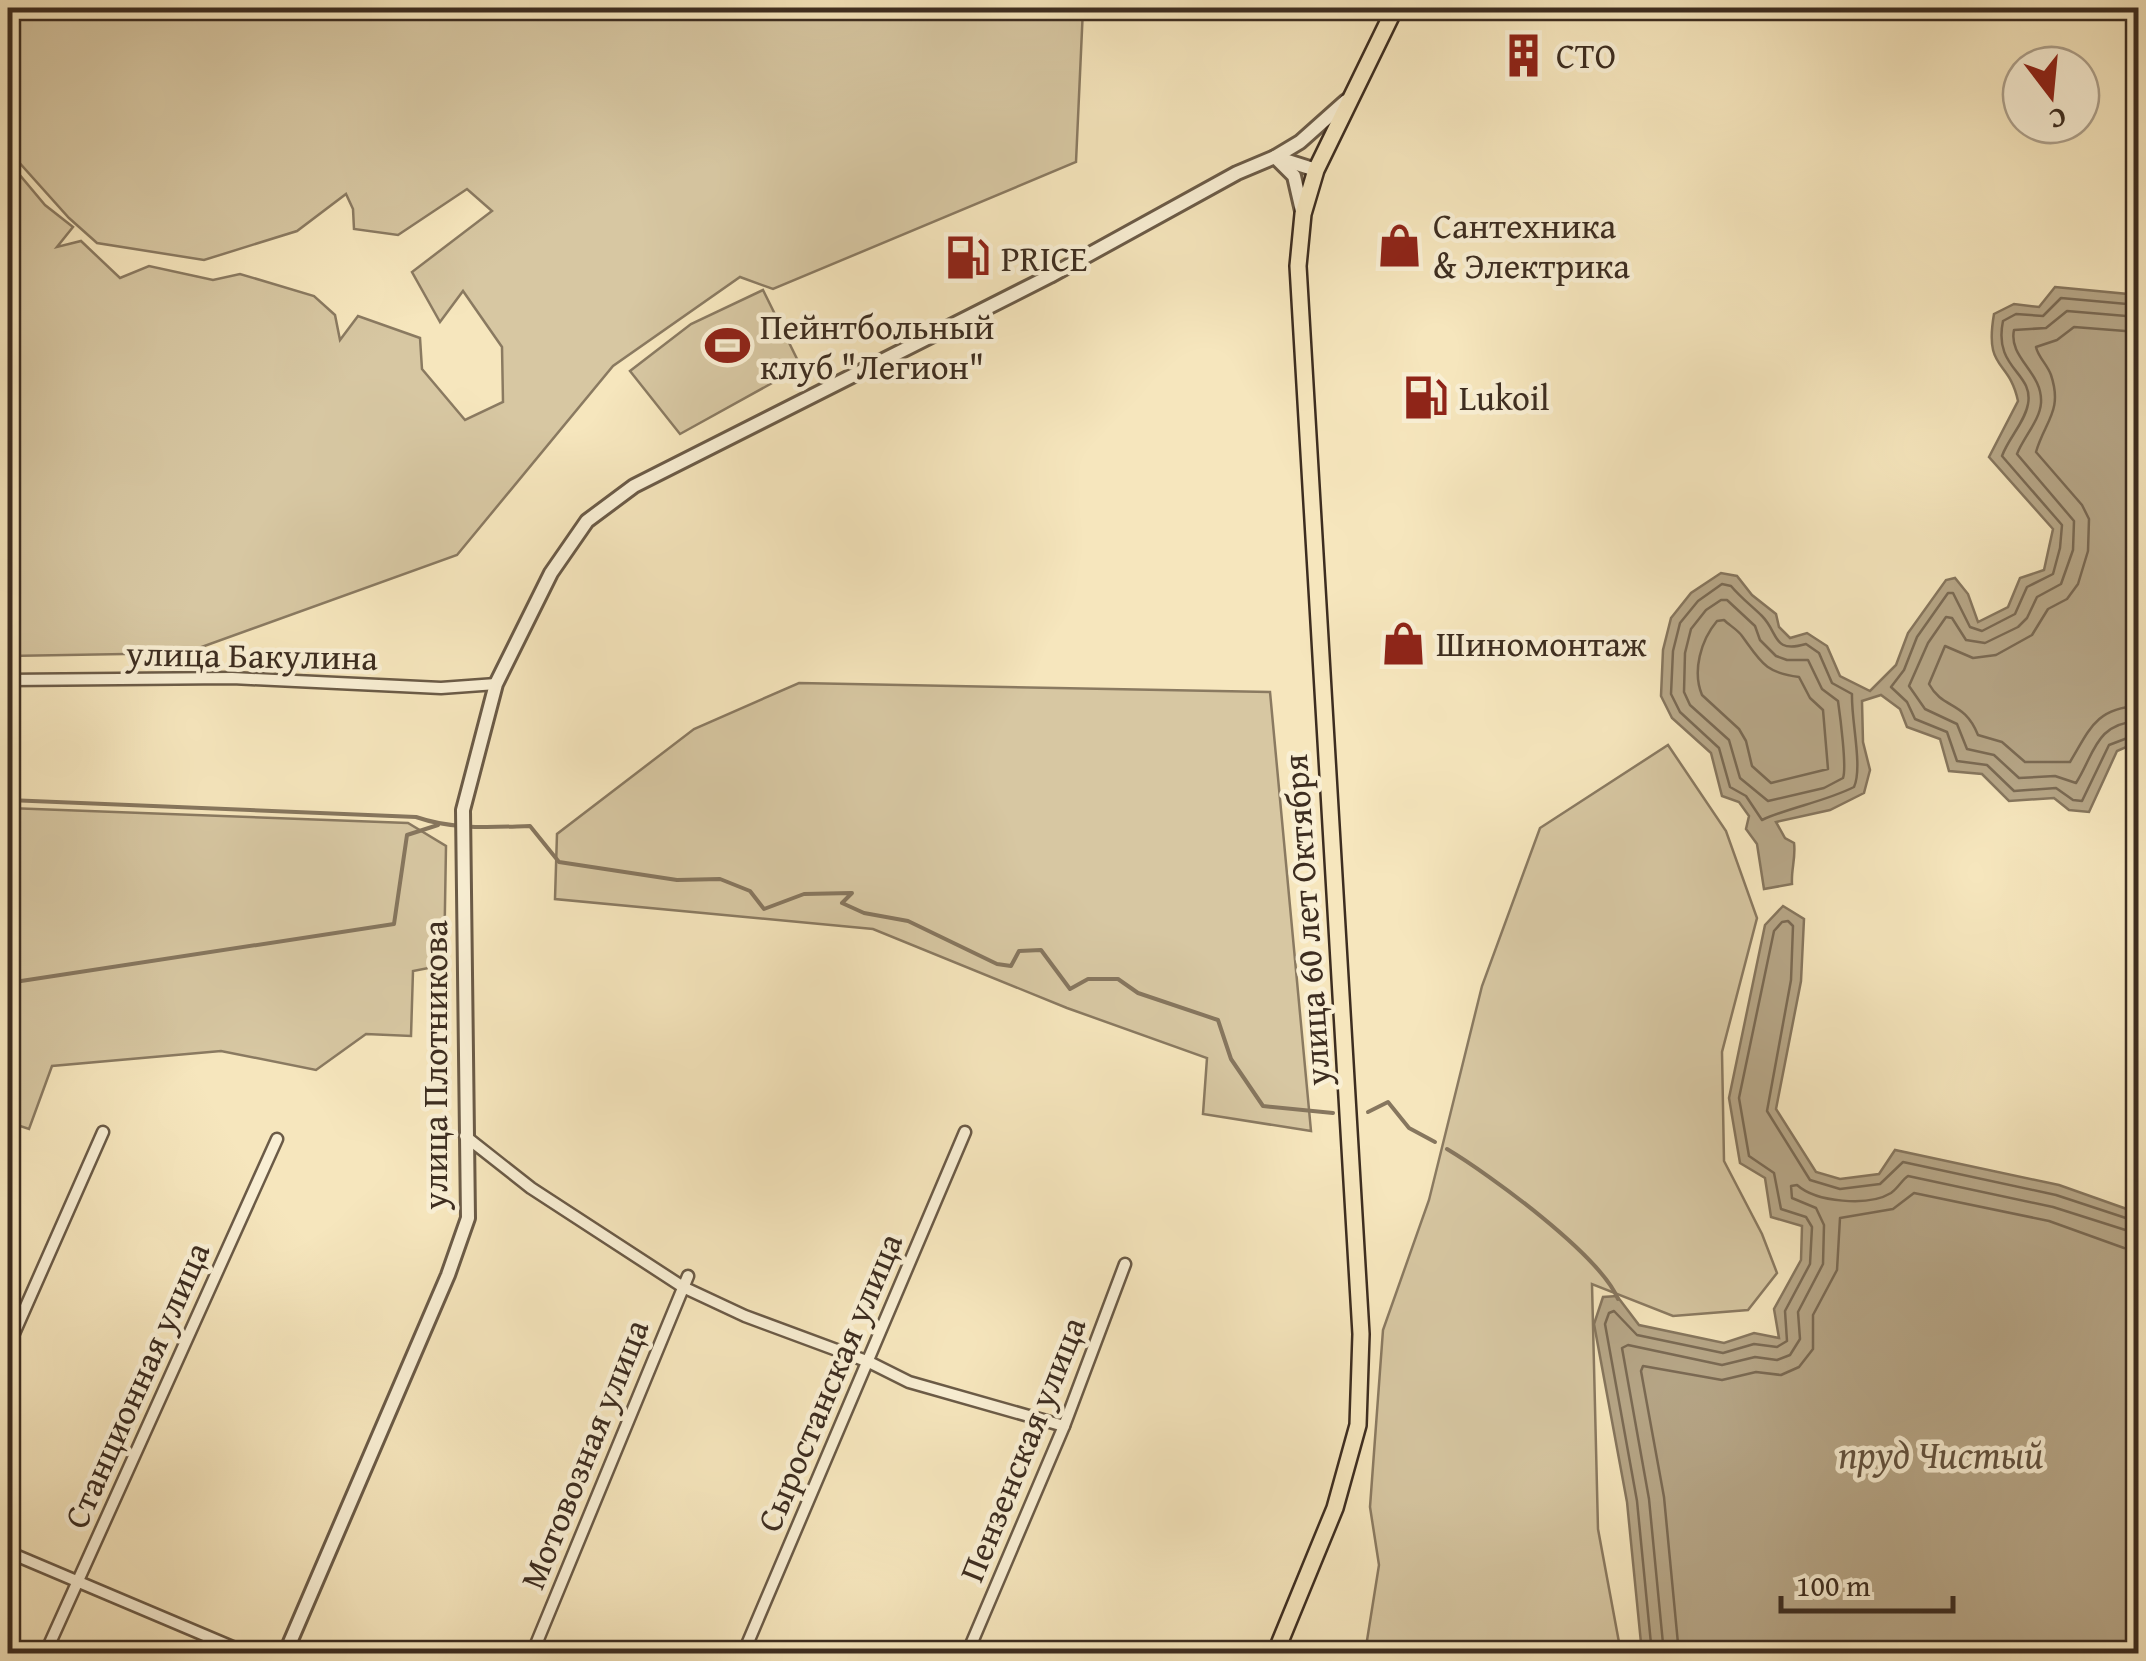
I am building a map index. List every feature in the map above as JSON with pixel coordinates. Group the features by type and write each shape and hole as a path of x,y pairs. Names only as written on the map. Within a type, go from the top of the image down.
{"main road":[{"name":"улица 60 лет Октября","path":"1276,1654 1336,1508 1358,1425 1361,1334 1298,266 1302,214 1316,170 1394,8"}],"street":[{"path":"496,684 550,574 587,521 634,486 1050,276 1237,172 1275,157 1300,142 1354,94"},
{"path":"1275,157 1316,170"},
{"path":"1275,157 1294,176 1302,214"},
{"name":"улица Бакулина","path":"8,680 232,678 442,688 496,684"},
{"name":"улица Плотникова","path":"285,1654 448,1275 468,1218 463,810 496,684"},
{"path":"8,1347 103,1132"},
{"name":"Сыростанская улица","path":"743,1654 965,1132"},
{"path":"465,1136 531,1188 744,1316 868,1362 909,1382 1064,1426"},
{"name":"Станционная улица","path":"46,1654 277,1139"},
{"name":"Пензенская улица","path":"967,1654 1064,1426 1125,1264"},
{"name":"Мотовозная улица","path":"532,1654 685,1282"},
{"path":"8,1552 249,1654"}],"shaded area":[{"path":"8,8 1083,8 1076,162 773,289 740,277 613,366 457,555 185,653 8,656 8,161 45,205 73,227 57,247 81,241 120,278 149,266 213,280 240,274 314,296 335,315 340,340 358,316 420,338 422,369 465,420 503,402 502,347 463,291 440,322 412,272 492,211 467,189 398,235 354,229 353,209 346,194 297,231 204,260 97,243 8,150"},
{"name":"Пейнтбольный клуб \"Легион\"","path":"763,290 801,367 680,434 630,371 691,324"},
{"path":"799,683 1270,692 1311,1131 1203,1114 1207,1058 1067,1008 873,929 555,899 557,834 694,729"},
{"path":"1668,745 1726,831 1757,918 1722,1052 1724,1161 1762,1234 1777,1273 1748,1310 1673,1316 1592,1284 1598,1529 1621,1653 1365,1653 1379,1565 1370,1507 1383,1330 1429,1200 1482,986 1540,828"},
{"path":"8,808 408,823 446,846 444,965 413,971 411,1036 366,1034 316,1070 221,1051 52,1066 29,1129 8,1122"}],"water":[{"path":"2055,287 2138,295 2138,742 2117,751 2089,812 2069,810 2054,798 2009,801 1982,774 1949,771 1940,739 1907,727 1900,709 1881,695 1862,701 1863,742 1870,770 1864,793 1830,810 1776,822 1785,838 1794,843 1792,884 1764,889 1757,844 1746,829 1749,816 1739,802 1722,796 1711,753 1672,718 1661,696 1663,650 1671,618 1691,593 1721,573 1737,576 1752,595 1776,614 1779,627 1790,638 1807,633 1827,646 1840,676 1870,691 1896,665 1908,633 1946,580 1955,578 1968,594 1978,622 2008,607 2020,578 2044,570 2053,529 1989,457 2018,401 1992,346 1994,314 2014,304 2039,307"},
{"name":"пруд Чистый","path":"1783,906 1804,919 1801,981 1776,1109 1816,1172 1840,1179 1879,1174 1895,1150 2059,1185 2138,1213 2138,1653 1642,1653 1627,1502 1594,1324 1603,1297 1617,1296 1639,1325 1724,1343 1754,1333 1779,1338 1774,1309 1801,1260 1802,1226 1771,1217 1765,1178 1740,1163 1729,1098 1765,925"}],"waterway":[{"path":"8,800 416,817 472,827 530,826 559,862 677,880 720,879 750,891 764,909 804,894 852,893 842,903 864,913 908,921 997,964 1011,966 1019,951 1041,950 1070,989 1088,979 1118,979 1138,993 1218,1020 1231,1059 1263,1106 1333,1113"},
{"path":"8,983 394,924 407,835 438,825"},
{"path":"1368,1112 1388,1102 1409,1128 1435,1142"},
{"path":"1447,1149 1515,1196 1567,1239 1590,1261 1618,1299"}],"place":[{"name":"СТО","path":"1523,55"},
{"name":"Сантехника & Электрика","path":"1400,245"},
{"name":"PRICE","path":"968,258"},
{"name":"Пейнтбольный клуб \"Легион\"","path":"727,346"},
{"name":"Lukoil","path":"1426,397"},
{"name":"Шиномонтаж","path":"1403,643"}]}
